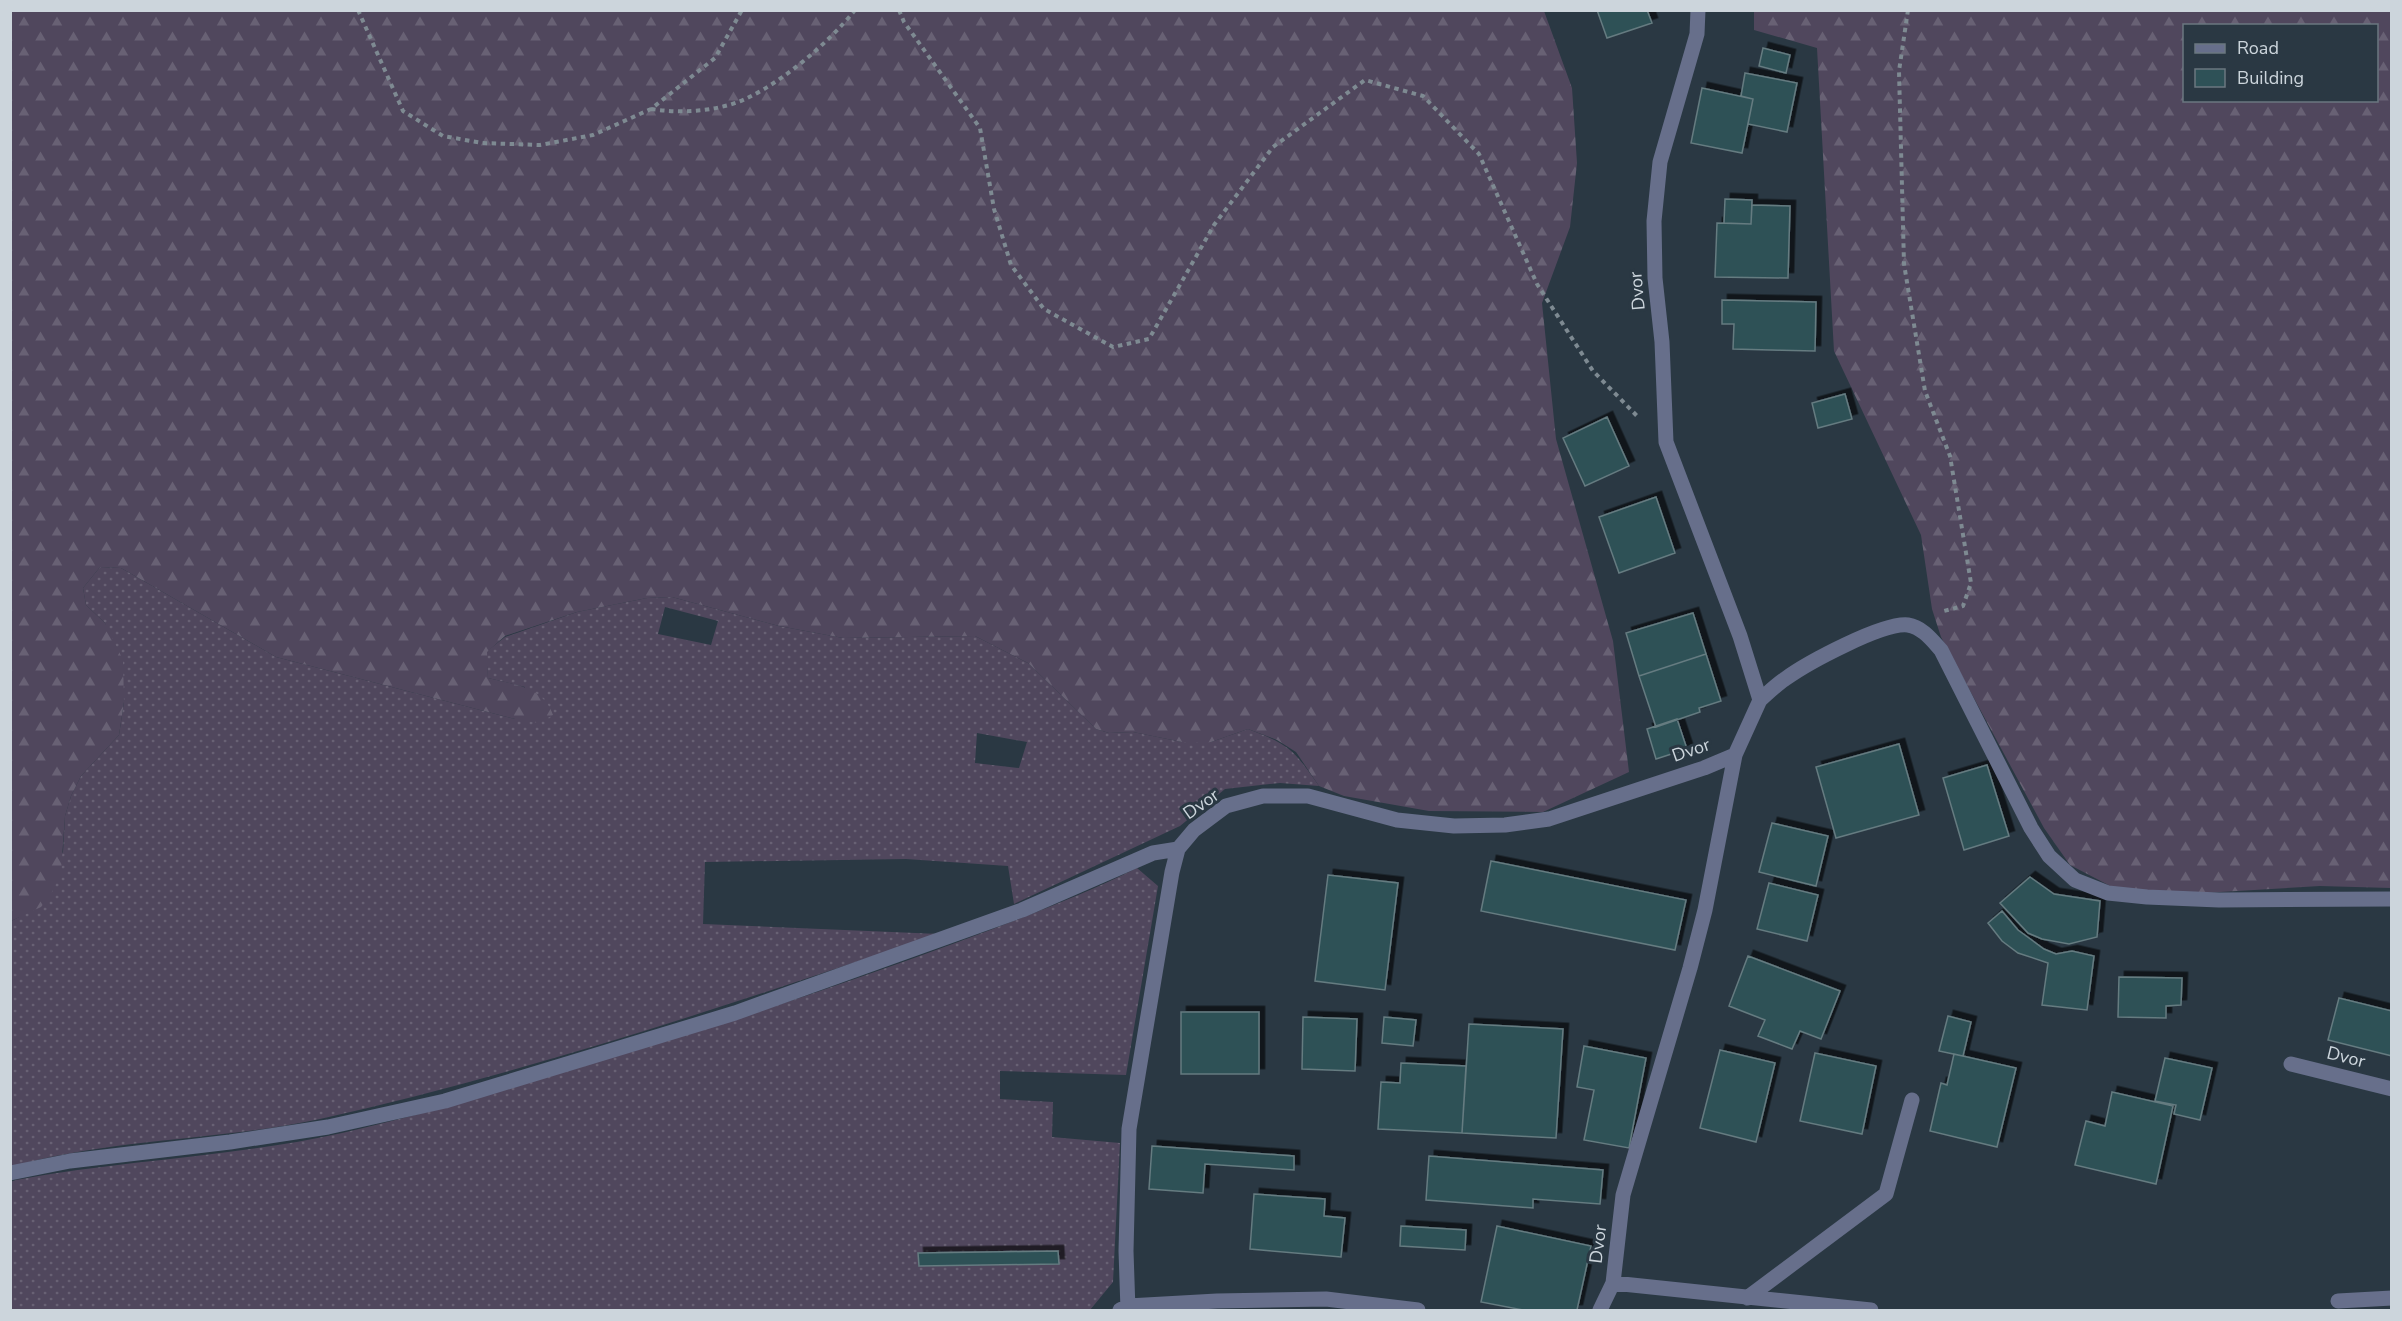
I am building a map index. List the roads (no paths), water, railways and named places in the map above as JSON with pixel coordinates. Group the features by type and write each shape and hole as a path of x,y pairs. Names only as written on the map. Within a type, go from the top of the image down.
{"street":[{"name":"Dvor","path":"1698,10 1697,34 1660,162 1654,221 1655,278 1662,342 1666,442 1740,636 1760,700"},
{"name":"Dvor","path":"1600,1311 1613,1283 1623,1196 1690,968 1720,840 1735,755 1760,700 1785,678 1826,656 1896,624 1912,626 1927,634 1952,666 2031,828 2049,856 2075,880 2108,893 2147,897 2219,900 2391,899"},
{"name":"Dvor","path":"1178,849 1194,830 1226,806 1263,796 1308,796 1397,820 1454,825 1505,825 1549,819 1704,768 1735,755"},
{"path":"10,1173 70,1161 230,1142 328,1127 445,1101 745,1009 1022,910 1153,853 1178,849 1152,982 1129,1129 1125,1309 1217,1301 1326,1299 1418,1311"},
{"name":"Dvor","path":"2291,1064 2391,1089"},
{"path":"1747,1298 1886,1194 1912,1100"},
{"name":"Dvor","path":"1613,1283 1871,1311"},
{"path":"2338,1301 2391,1298"}]}
